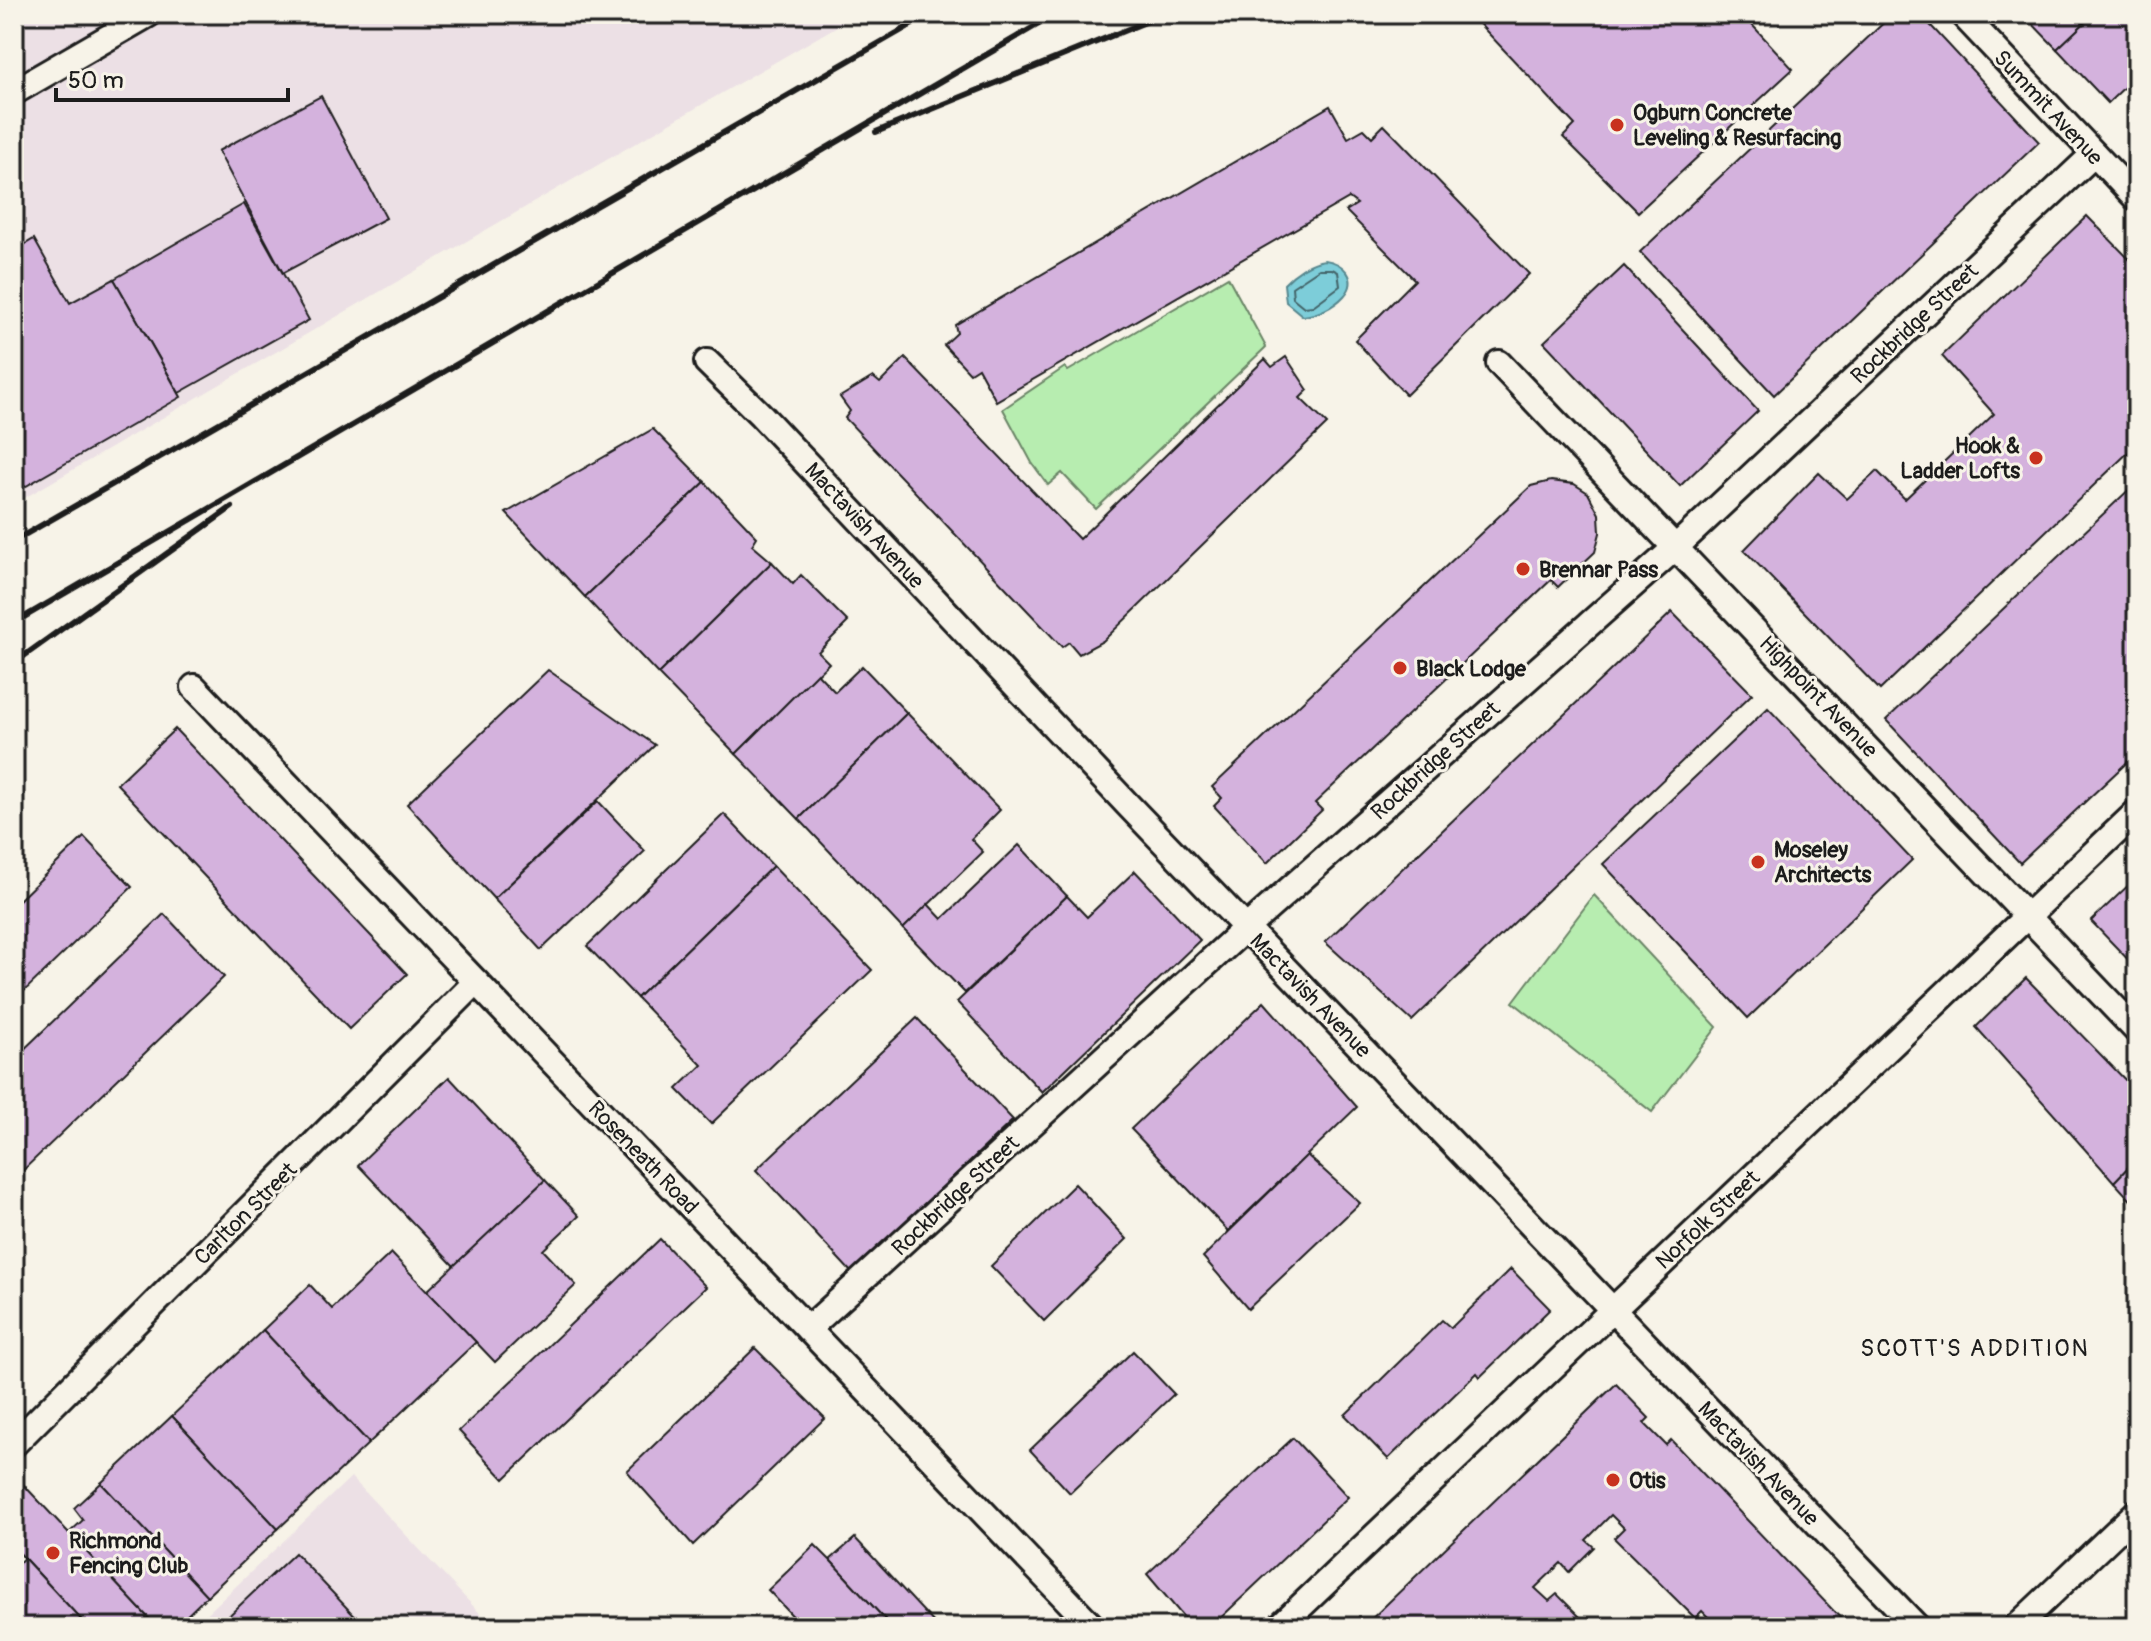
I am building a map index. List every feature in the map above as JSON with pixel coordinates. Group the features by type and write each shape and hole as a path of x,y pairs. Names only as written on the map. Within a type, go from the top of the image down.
{"street":[{"path":"14,92 149,14"},
{"name":"Summit Avenue","path":"1962,14 2137,199"},
{"name":"Rockbridge Street","path":"808,1329 1247,927 1675,548 2094,154"},
{"name":"Mactavish Avenue","path":"707,362 1917,1627"},
{"name":"Highpoint Avenue","path":"1499,363 2137,1031"},
{"name":"Roseneath Road","path":"194,687 1093,1627"},
{"name":"Norfolk Street","path":"1279,1627 2137,812"},
{"name":"Carlton Street","path":"14,1444 476,982"},
{"path":"2016,1627 2137,1512"}],"shaded area":[{"path":"14,14 858,14 14,504"},
{"path":"351,1477 493,1627 193,1627"}],"green space":[{"path":"1228,277 1266,347 1096,509 1062,473 1048,485 1032,463 1003,409 1065,367 1068,371"},
{"path":"1594,895 1717,1027 1652,1112 1513,1002"}],"water":[{"path":"1325,260 1338,264 1347,272 1349,290 1330,307 1303,316 1286,302 1284,284 1303,269"}],"building":[{"path":"1470,14 1742,14 1793,69 1638,212 1563,137 1575,125"},
{"path":"1893,14 1920,14 2039,142 1774,395 1640,252"},
{"path":"2023,14 2094,14 2057,49"},
{"path":"2094,14 2137,14 2137,75 2108,103 2057,49"},
{"path":"321,96 386,218 283,273 218,151"},
{"path":"1330,106 1348,138 1364,129 1372,137 1384,125 1529,274 1406,395 1355,340 1415,280 1346,211 1357,204 1349,198 996,401 978,368 970,373 944,345 957,333 955,325"},
{"path":"244,204 309,320 179,393 114,279"},
{"name":"Hook & Ladder Lofts","path":"2087,216 2137,267 2137,444 1880,690 1744,550 1819,473 1847,499 1877,471 1905,499 1994,414 1942,356"},
{"path":"34,239 70,303 114,279 181,397 14,493 14,246 17,249"},
{"path":"1624,266 1758,411 1680,486 1544,342"},
{"path":"1286,357 1308,390 1300,398 1327,424 1103,641 1079,654 1069,642 1062,647 845,418 850,411 840,397 873,377 880,383 905,358 1079,539 1265,359 1272,367"},
{"path":"653,429 705,482 585,597 506,513"},
{"path":"1551,481 1574,484 1588,493 1599,514 1600,533 1595,552 1558,587 1551,580 1315,803 1322,810 1267,863 1214,806 1222,798 1212,787 1531,486"},
{"path":"705,482 757,537 752,545 772,562 658,674 585,597"},
{"path":"2137,482 2137,753 2020,863 1886,720"},
{"path":"772,562 793,584 801,575 848,622 818,652 829,663 736,754 658,674"},
{"path":"1672,612 1752,694 1412,1021 1325,942"},
{"path":"862,666 907,713 799,819 736,754 817,673 835,692"},
{"path":"548,670 655,745 494,899 407,804"},
{"name":"Moseley Architects","path":"1768,708 1912,860 1748,1018 1603,864"},
{"path":"907,713 1000,810 971,839 983,852 903,929 799,819"},
{"path":"175,729 407,974 349,1029 117,784"},
{"path":"598,801 645,851 541,950 494,899"},
{"path":"724,814 773,866 637,998 587,946"},
{"path":"84,837 132,887 14,1001 14,905"},
{"path":"1019,845 1067,896 965,993 903,929 928,904 942,919"},
{"path":"773,866 872,970 711,1124 677,1089 702,1065 637,998"},
{"path":"1135,871 1200,940 1042,1092 957,1002 1067,896 1087,917"},
{"path":"2137,877 2137,969 2091,921"},
{"path":"164,914 224,977 14,1179 14,1059"},
{"path":"2026,978 2137,1092 2137,1158 2114,1182 1976,1027"},
{"path":"1264,1002 1357,1107 1228,1231 1131,1129"},
{"path":"917,1018 1013,1120 852,1273 756,1170"},
{"path":"449,1077 545,1180 454,1266 358,1165"},
{"path":"1307,1155 1360,1203 1248,1309 1203,1257"},
{"path":"2137,1158 2137,1207 2114,1182"},
{"path":"545,1180 579,1216 543,1250 576,1285 495,1362 427,1291"},
{"path":"1075,1184 1127,1239 1044,1321 991,1266"},
{"path":"660,1239 706,1287 504,1479 459,1431"},
{"path":"391,1253 476,1342 369,1443 263,1330 310,1285 332,1309"},
{"path":"1511,1269 1550,1309 1480,1377 1477,1373 1388,1459 1345,1415 1442,1320 1451,1328"},
{"path":"263,1330 369,1443 278,1529 172,1416"},
{"path":"755,1348 825,1418 693,1545 627,1471"},
{"path":"1133,1351 1174,1394 1070,1493 1030,1450"},
{"name":"Otis","path":"1616,1384 1649,1418 1644,1423 1666,1445 1671,1440 1849,1627 1718,1627 1702,1611 1695,1618 1614,1538 1624,1528 1611,1515 1586,1540 1594,1547 1569,1572 1561,1563 1535,1588 1549,1601 1557,1594 1590,1627 1363,1627"},
{"path":"172,1416 278,1529 207,1596 101,1483"},
{"path":"1293,1438 1348,1497 1211,1627 1192,1627 1147,1574"},
{"name":"Richmond Fencing Club","path":"21,1482 157,1627 88,1627 14,1547 14,1489"},
{"path":"101,1483 207,1596 175,1627 157,1627 69,1533 83,1520 74,1508"},
{"path":"855,1538 936,1627 892,1627 830,1560"},
{"path":"815,1545 892,1627 803,1627 768,1590"},
{"path":"295,1553 365,1627 217,1627"},
{"path":"24,1558 88,1627 14,1626 14,1567"}],"railway":[{"path":"14,541 930,14"},
{"path":"14,623 1056,14"},
{"path":"876,132 1165,14"},
{"path":"14,663 232,507"}],"place":[{"name":"Ogburn Concrete Leveling & Resurfacing","path":"1617,125"},
{"name":"Hook & Ladder Lofts","path":"2036,458"},
{"name":"Brennar Pass","path":"1523,569"},
{"name":"Black Lodge","path":"1400,668"},
{"name":"Moseley Architects","path":"1758,862"},
{"name":"Otis","path":"1613,1480"},
{"name":"Richmond Fencing Club","path":"53,1553"}],"district":[{"name":"SCOTT'S ADDITION","path":"1975,1348"}]}
